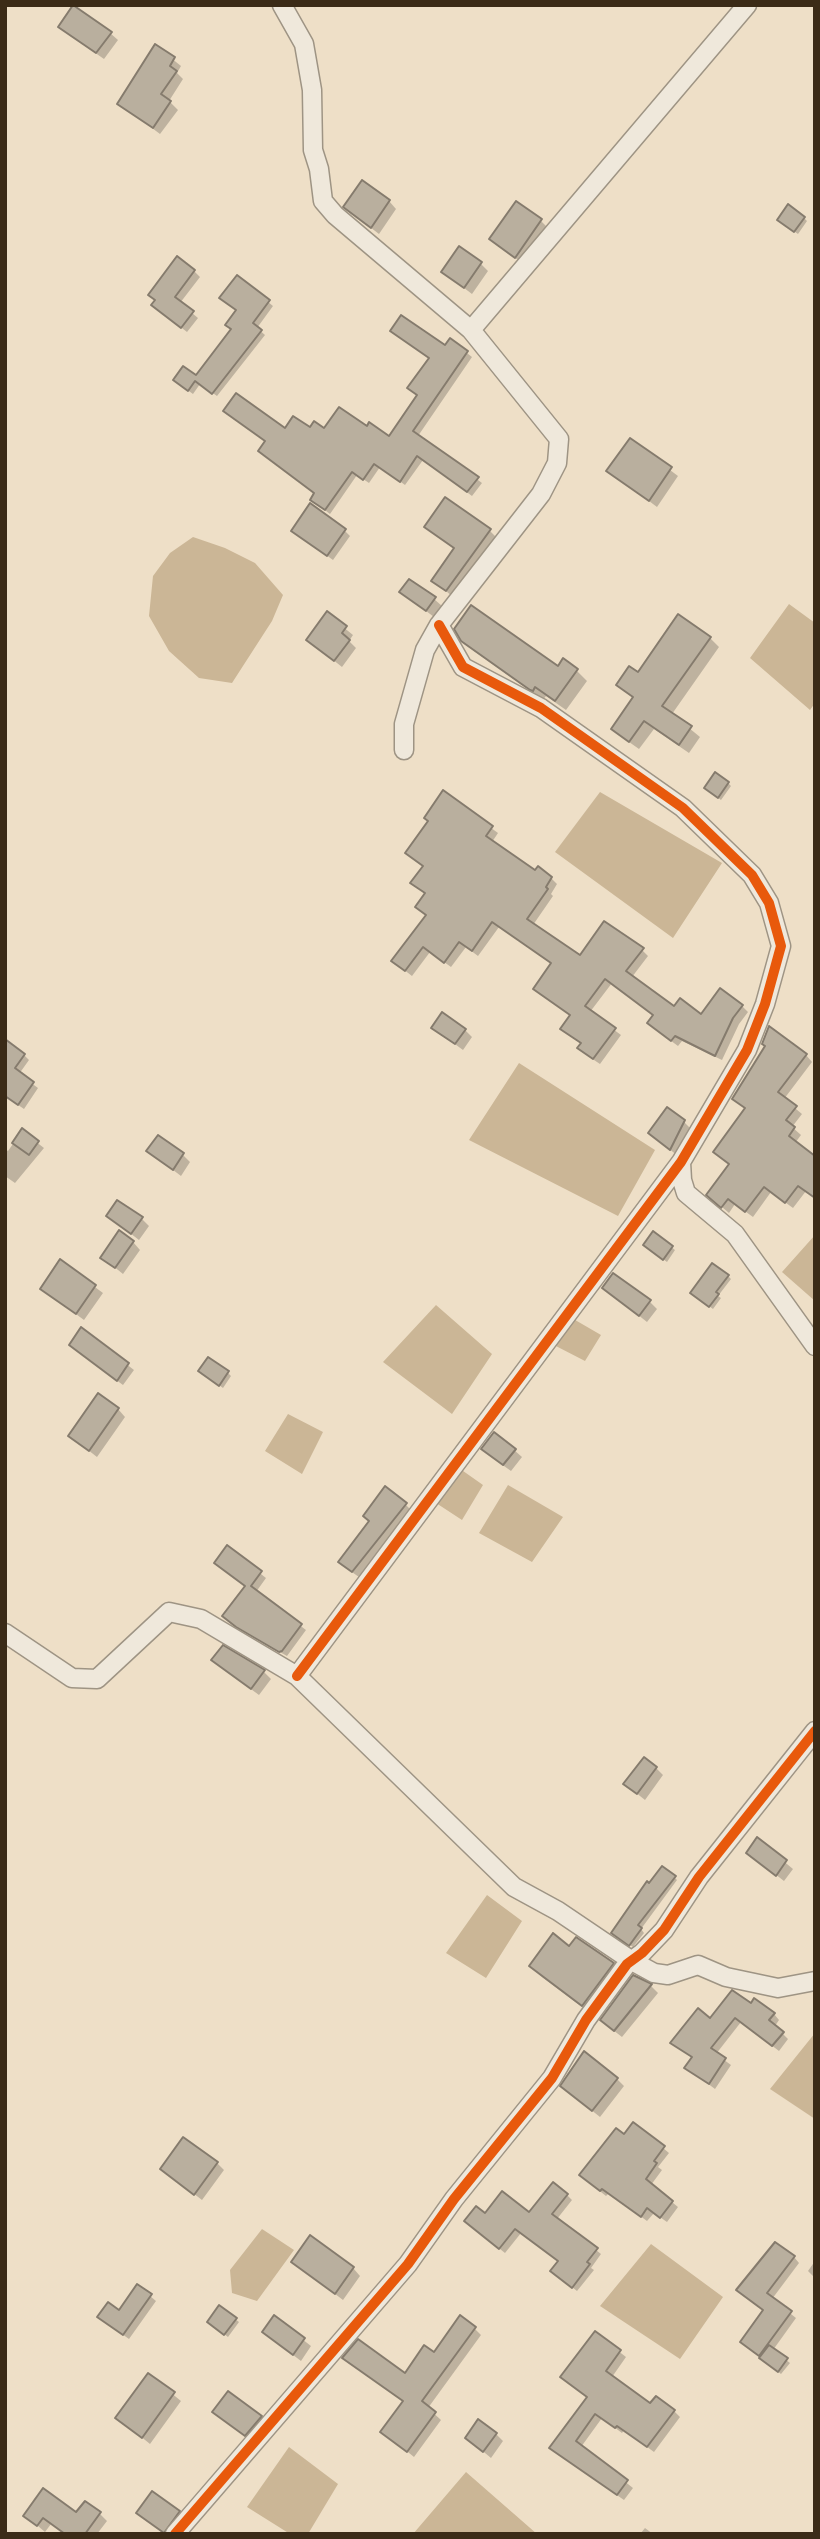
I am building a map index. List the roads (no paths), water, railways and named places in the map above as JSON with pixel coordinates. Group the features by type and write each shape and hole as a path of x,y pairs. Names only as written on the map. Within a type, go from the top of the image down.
{"street":[{"path":"282,5 304,44 312,90 313,150 319,169 323,201 335,215 471,330 559,439 557,463 534,504 439,625 425,650 404,724 404,750"},
{"path":"471,330 747,5"},
{"path":"297,1675 681,1162 747,1050 765,1004 781,946 769,903 752,876 683,808 541,708 463,667 439,625"},
{"path":"681,1162 686,1193 735,1234 815,1346"},
{"path":"5,1633 72,1678 97,1679 169,1612 201,1619 297,1675 514,1887 558,1911 632,1961 654,1973 668,1975 698,1965 726,1977 778,1988 815,1981"},
{"path":"175,2534 408,2264 454,2199 552,2078 586,2020 627,1964 664,1930 699,1877 815,1731"}]}
